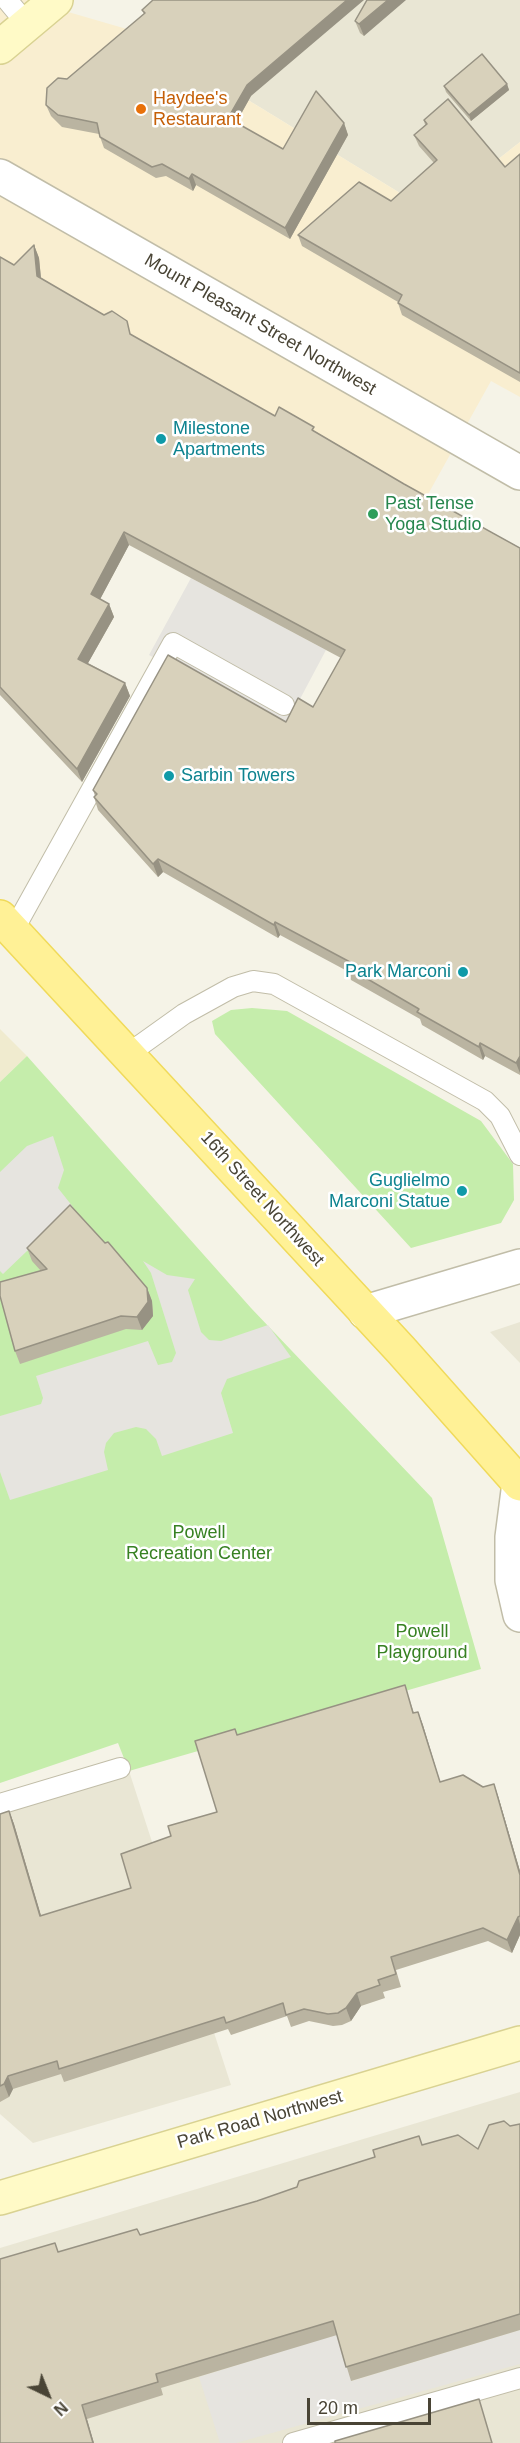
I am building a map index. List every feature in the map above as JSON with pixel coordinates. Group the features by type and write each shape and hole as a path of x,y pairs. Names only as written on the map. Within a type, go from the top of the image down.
{"main road":[{"path":"0,47 17,12 56,0"},
{"name":"16th Street Northwest","path":"6,924 365,1312 519,1484"},
{"name":"Park Road Northwest","path":"6,2189 520,2043"}],"street":[{"name":"Mount Pleasant Street Northwest","path":"0,176 520,473"},
{"path":"365,1312 520,1266"},
{"path":"519,1484 512,1537 512,1580 520,1615"}],"lane":[{"path":"6,924 173,643 284,705"},
{"path":"128,1054 184,1014 233,987 253,981 274,984 485,1101 500,1116 520,1155"},
{"path":"0,1804 120,1768"},
{"path":"293,2443 520,2378"}],"shaded area":[{"path":"0,0 27,0 137,32 431,212 520,142 520,397 491,381 367,604 0,366"},
{"path":"173,0 520,0 520,142 431,212 137,32"},
{"path":"191,578 326,650 283,731 149,655"},
{"path":"0,1029 27,1056 0,1082"},
{"path":"53,1136 64,1170 58,1188 73,1207 3,1274 0,1271 0,1172 27,1146"},
{"path":"143,1261 167,1275 195,1279 188,1290 201,1332 209,1340 221,1341 268,1325 291,1357 227,1379 221,1393 233,1433 162,1456 156,1439 146,1429 136,1427 114,1433 106,1443 104,1452 108,1470 10,1500 0,1472 0,1416 41,1404 43,1398 36,1376 148,1341 158,1365 172,1362 176,1353 151,1273"},
{"path":"520,1322 520,1363 490,1332"},
{"path":"129,1771 231,2085 33,2143 0,2114 0,1810"},
{"path":"520,2092 520,2443 0,2443 0,2248"},
{"path":"520,2330 520,2364 236,2443 220,2443 199,2377 337,2334 352,2381"}],"green space":[{"path":"252,1008 287,1011 481,1121 513,1164 514,1200 501,1223 411,1248 215,1034 212,1021 231,1010"},
{"name":"Powell Recreation Center","path":"27,1056 251,1308 432,1498 481,1669 129,1771 118,1743 0,1783 0,1082"}],"building":[{"path":"153,0 347,0 247,85 228,118 283,149 316,91 344,123 285,228 192,174 189,179 162,164 152,167 100,137 97,123 58,115 46,105 47,88 58,78 67,79 145,13 142,10"},
{"path":"367,0 388,0 359,24 355,21"},
{"path":"482,54 507,84 469,115 444,86"},
{"path":"448,99 505,167 520,154 520,373 398,303 402,295 298,235 359,182 391,201 437,160 414,135 427,124 424,120"},
{"path":"34,245 37,276 104,315 112,311 127,321 130,334 275,416 279,407 314,427 312,430 404,484 520,548 520,1056 516,1063 480,1043 479,1047 417,1012 419,1009 347,967 350,962 275,922 274,925 158,859 153,864 94,797 97,794 93,790 168,655 286,722 298,698 313,707 345,650 124,532 91,594 109,604 78,659 125,683 77,769 0,687 0,257 14,265"},
{"path":"70,1205 105,1243 108,1242 147,1288 148,1302 137,1317 121,1316 15,1351 0,1296 0,1282 47,1269 27,1248"},
{"path":"405,1685 413,1713 418,1712 440,1782 463,1775 483,1787 494,1784 520,1875 520,1916 507,1940 483,1928 391,1957 396,1974 378,1980 380,1985 357,1993 346,2008 338,2013 328,2014 304,2009 286,2015 283,2003 226,2023 224,2017 59,2069 57,2061 8,2076 4,2084 0,2086 0,1814 9,1811 40,1916 131,1888 121,1854 171,1836 168,1826 217,1812 195,1741 235,1729 237,1735"},
{"path":"504,2121 510,2126 520,2124 520,2314 346,2367 333,2321 156,2374 158,2382 82,2405 93,2443 0,2443 0,2259 55,2243 58,2252 137,2229 140,2235 257,2201 297,2187 299,2181 375,2157 373,2150 419,2136 422,2145 458,2135 478,2149 489,2125"},
{"path":"479,2399 492,2443 335,2443 335,2441"}],"place":[{"name":"Haydee's Restaurant","path":"141,109"},
{"name":"Milestone Apartments","path":"161,439"},
{"name":"Past Tense Yoga Studio","path":"373,514"},
{"name":"Sarbin Towers","path":"169,776"},
{"name":"Park Marconi","path":"463,972"},
{"name":"Guglielmo Marconi Statue","path":"462,1191"}],"park label":[{"name":"Powell Playground","path":"422,1642"}]}
